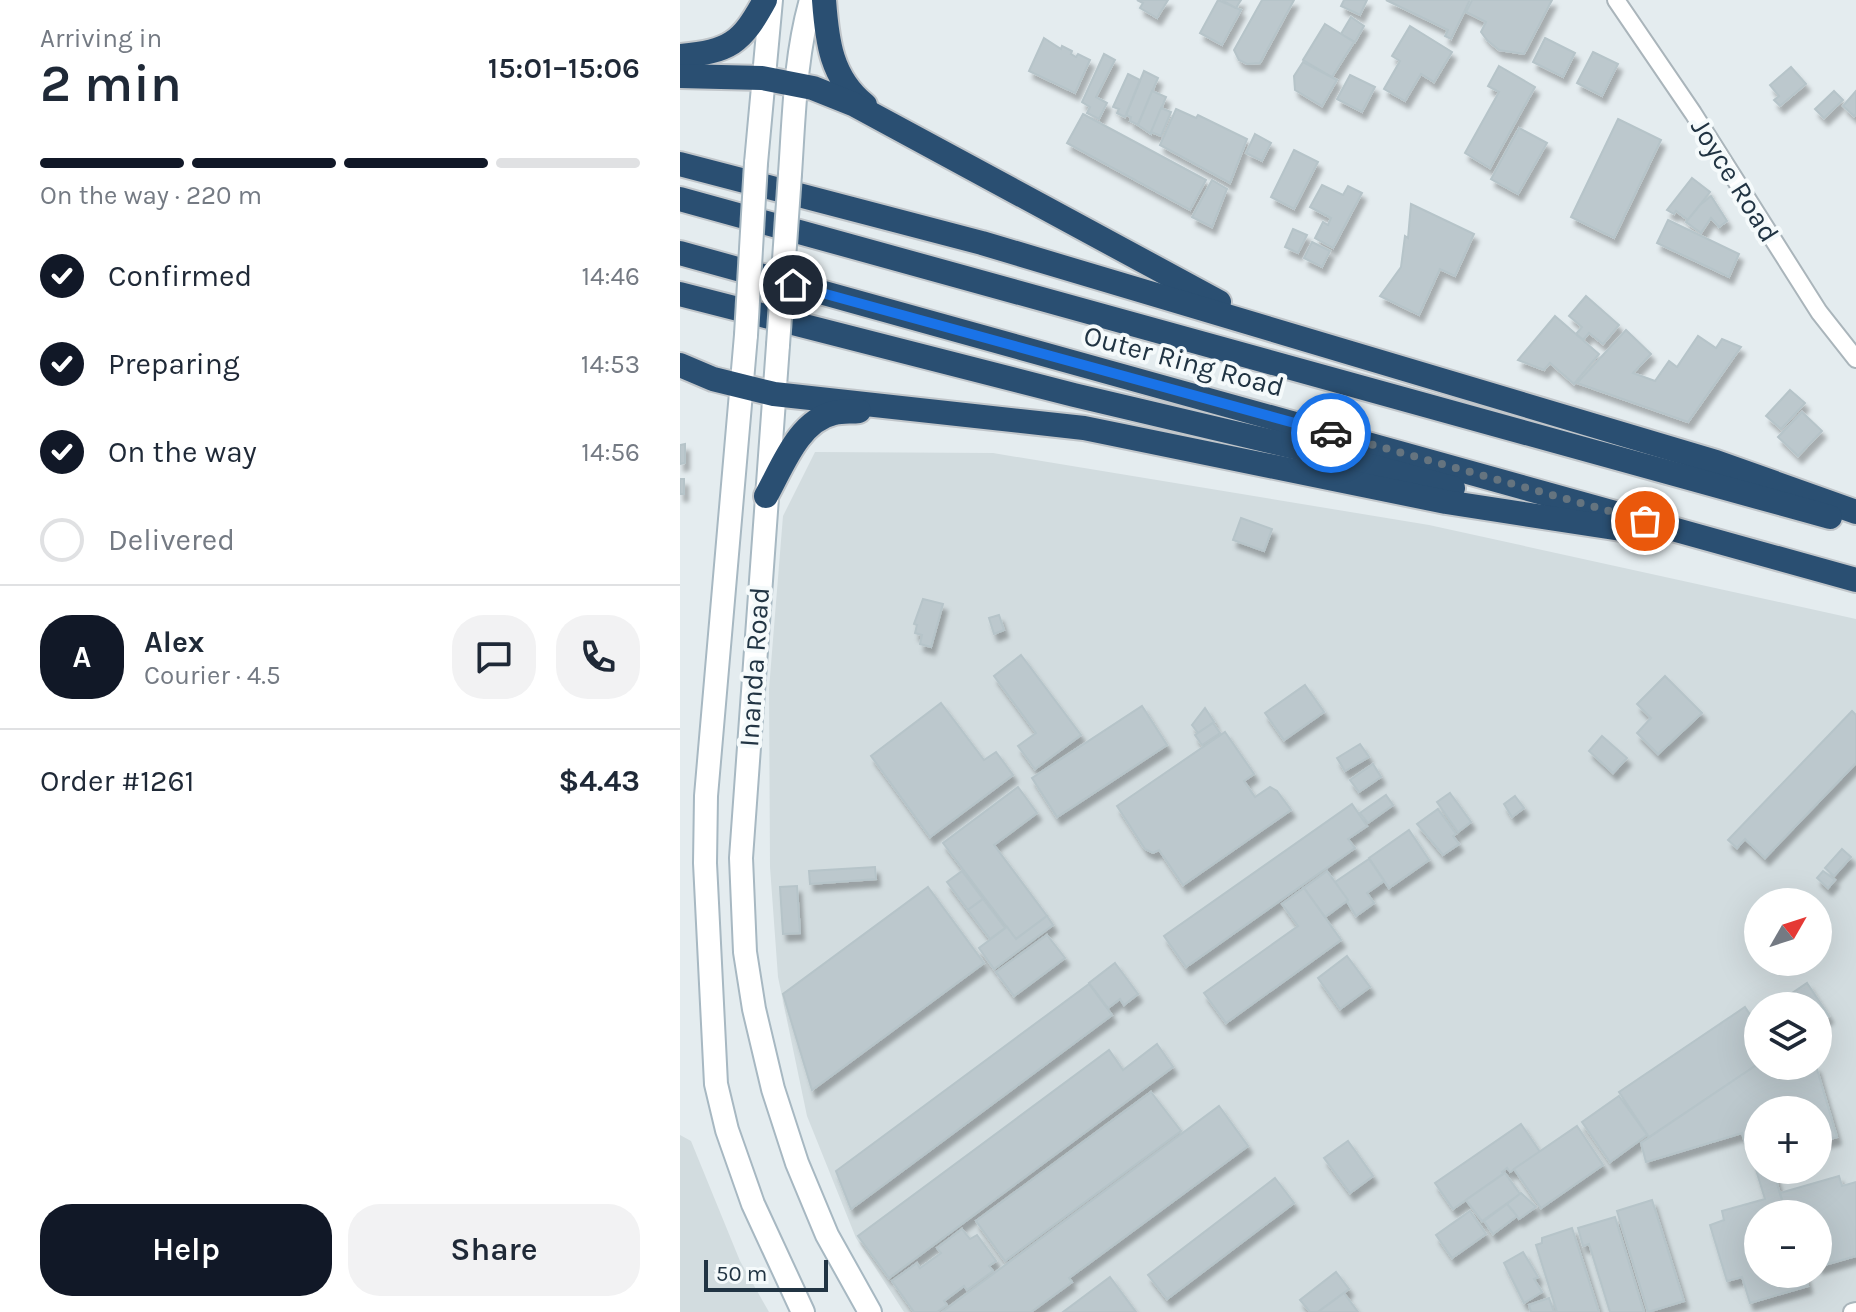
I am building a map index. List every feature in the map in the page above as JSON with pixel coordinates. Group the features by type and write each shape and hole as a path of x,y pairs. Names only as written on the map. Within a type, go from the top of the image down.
{"highway":[{"path":"680,56 713,52 731,44 749,29 765,0"},
{"path":"824,0 827,36 837,71 855,97 882,120"},
{"path":"680,76 762,78 797,84 853,104 1187,286 1282,332"},
{"path":"680,164 982,243 1716,462 1856,512"},
{"name":"Outer Ring Road","path":"680,199 1770,503 1856,524"},
{"name":"Outer Ring Road","path":"680,253 1856,580"},
{"path":"680,294 1074,395 1341,458 1572,519"},
{"path":"680,365 713,379 774,394 1084,428 1446,502 1572,519 1761,554"},
{"path":"766,496 799,437 812,425 832,413 906,407"}],"main road":[{"name":"Inanda Road","path":"771,0 762,78 746,335 725,557 705,844 716,1084 727,1130 753,1204 803,1312"},
{"name":"Inanda Road","path":"811,0 805,21 797,84 766,496 741,858 745,952 754,1009 773,1089 797,1163 827,1235 870,1312"}],"street":[{"name":"Joyce Road","path":"1616,0 1693,113 1819,312 1856,359"}],"shaded area":[{"path":"815,452 993,453 1429,525 1856,619 1856,1312 904,1312 856,1238 807,1116 778,977 770,867 769,689 783,516"},
{"path":"680,1135 691,1141 740,1261 769,1312 680,1312"}],"building":[{"path":"1137,0 1168,0 1157,18 1140,8 1143,3"},
{"path":"1218,0 1241,10 1222,45 1200,33"},
{"path":"1222,0 1241,0 1236,8"},
{"path":"1262,0 1294,0 1260,63 1247,64 1239,60 1234,50"},
{"path":"1344,0 1367,0 1360,15 1341,6"},
{"path":"1386,0 1470,0 1451,39 1445,36 1448,30"},
{"path":"1472,0 1552,0 1524,54 1499,50 1487,40 1481,32 1486,22 1466,12"},
{"path":"1351,17 1364,26 1355,42 1341,34"},
{"path":"1325,24 1354,42 1332,77 1303,60"},
{"path":"1410,26 1452,52 1434,82 1421,74 1405,101 1384,89 1400,61 1392,56"},
{"path":"1044,38 1061,49 1062,46 1072,51 1071,54 1076,57 1078,54 1090,60 1075,93 1029,71"},
{"path":"1545,38 1575,53 1563,77 1533,62"},
{"path":"1593,52 1618,64 1602,96 1577,83"},
{"path":"1104,54 1115,60 1096,97 1107,103 1099,119 1087,113 1090,107 1082,102"},
{"path":"1303,62 1337,80 1322,106 1295,90 1294,76"},
{"path":"1499,66 1535,87 1490,168 1465,153 1499,92 1488,86"},
{"path":"1791,67 1806,84 1780,106 1774,100 1779,96 1770,85"},
{"path":"1144,71 1158,78 1138,125 1126,115"},
{"path":"1128,74 1140,80 1125,117 1113,107"},
{"path":"1350,75 1375,87 1362,112 1337,99"},
{"path":"1152,91 1166,97 1151,134 1138,125"},
{"path":"1834,91 1843,100 1824,118 1815,109"},
{"path":"1856,91 1856,114 1854,116 1843,106"},
{"path":"1161,108 1171,112 1161,136 1151,132"},
{"path":"1176,109 1196,118 1198,115 1247,139 1230,183 1160,145"},
{"path":"1083,114 1206,180 1190,210 1067,143"},
{"path":"1618,119 1661,140 1614,238 1571,217"},
{"path":"1519,128 1547,143 1518,194 1491,179"},
{"path":"1255,134 1271,143 1262,161 1246,153"},
{"path":"1294,150 1318,162 1294,209 1271,197"},
{"path":"1692,178 1710,192 1688,220 1676,211 1674,214 1667,210"},
{"path":"1212,180 1227,189 1212,227 1192,217"},
{"path":"1322,185 1343,195 1348,186 1362,193 1333,248 1315,238 1323,222 1328,225 1331,218 1310,207"},
{"path":"1711,196 1727,221 1719,227 1711,218 1701,233 1686,222"},
{"path":"1411,204 1474,234 1455,276 1440,269 1419,315 1380,296 1401,267"},
{"path":"1668,220 1739,254 1729,277 1657,243"},
{"path":"1293,229 1307,235 1298,253 1285,247"},
{"path":"1312,242 1330,251 1322,267 1304,258"},
{"path":"1586,296 1619,325 1603,344 1589,333 1583,340 1576,334 1582,327 1569,316"},
{"path":"1555,316 1599,354 1574,384 1550,363 1544,370 1518,360"},
{"path":"1626,330 1651,354 1633,373 1655,381 1669,361 1677,367 1698,336 1716,348 1722,339 1741,347 1688,422 1577,383"},
{"path":"1790,390 1805,403 1781,429 1766,416"},
{"path":"1802,412 1822,431 1798,456 1778,437"},
{"path":"685,444 685,463 680,464 680,445"},
{"path":"680,479 684,479 684,494 680,494"},
{"path":"1241,518 1272,529 1264,551 1233,540"},
{"path":"923,599 943,604 931,647 920,644 922,635 915,633 917,625 914,624"},
{"path":"999,615 1004,630 994,634 989,618"},
{"path":"1021,655 1081,735 1035,769 1018,746 1036,733 994,676"},
{"path":"1665,676 1702,713 1658,754 1637,733 1651,718 1637,704"},
{"path":"1305,685 1324,712 1284,740 1265,713"},
{"path":"941,703 984,760 996,752 1013,775 930,837 871,756"},
{"path":"1142,706 1167,745 1057,817 1032,778"},
{"path":"1205,708 1214,722 1198,733 1192,725"},
{"path":"1852,711 1856,715 1856,763 1765,858 1745,839 1737,848 1728,840"},
{"path":"1213,723 1220,733 1202,745 1195,735"},
{"path":"1225,732 1254,774 1244,781 1255,797 1270,787 1277,791 1291,810 1183,885 1159,850 1153,853 1145,849 1117,806"},
{"path":"1602,736 1627,758 1613,773 1589,751"},
{"path":"1360,744 1369,757 1345,771 1337,758"},
{"path":"1373,764 1381,777 1359,792 1350,780"},
{"path":"1018,787 1037,813 994,845 1047,916 1016,939 943,843"},
{"path":"1450,793 1471,822 1458,832 1437,802"},
{"path":"1386,795 1393,805 1368,823 1360,813"},
{"path":"1515,796 1524,808 1512,817 1504,804"},
{"path":"1352,804 1367,826 1348,839 1355,848 1186,967 1164,936"},
{"path":"1438,809 1456,834 1453,836 1459,844 1443,855 1417,824"},
{"path":"1409,830 1429,860 1389,888 1369,858"},
{"path":"1842,849 1851,857 1834,876 1825,868"},
{"path":"1369,859 1384,881 1367,893 1374,903 1356,916 1335,882"},
{"path":"875,867 876,879 810,884 809,871"},
{"path":"962,871 983,899 968,910 947,882"},
{"path":"1327,871 1348,900 1325,917 1304,888"},
{"path":"1823,871 1835,880 1828,888 1817,878"},
{"path":"797,886 800,933 783,934 780,887"},
{"path":"928,887 984,963 812,1090 783,994"},
{"path":"1304,888 1341,940 1226,1023 1204,993 1298,926 1282,904"},
{"path":"983,899 1005,928 990,939 968,910"},
{"path":"1047,916 1053,925 994,969 979,948 1007,927 1016,939"},
{"path":"1047,935 1065,958 1014,996 996,972"},
{"path":"1347,956 1370,987 1340,1009 1318,978"},
{"path":"1115,963 1138,994 1124,1005 1120,999 1108,1008 1089,983"},
{"path":"1807,983 1813,992 1794,992"},
{"path":"1089,984 1112,1015 851,1209 836,1171"},
{"path":"1744,1008 1744,1073 1649,1137 1619,1092"},
{"path":"1157,1044 1173,1067 889,1278 858,1236 1109,1050 1123,1070"},
{"path":"1744,1073 1744,1080 1820,1080 1825,1096 1744,1096 1744,1140 1742,1133 1646,1162 1641,1143"},
{"path":"1151,1092 1181,1131 1005,1261 976,1221"},
{"path":"1619,1096 1647,1135 1610,1162 1582,1122"},
{"path":"1219,1106 1248,1146 1069,1278 1072,1282 1031,1312 942,1312"},
{"path":"1832,1120 1837,1137 1832,1139"},
{"path":"1521,1124 1540,1152 1510,1172 1507,1168 1453,1209 1435,1183"},
{"path":"1577,1126 1603,1165 1541,1208 1514,1169"},
{"path":"1348,1141 1373,1176 1350,1193 1324,1158"},
{"path":"1505,1173 1520,1194 1482,1221 1466,1200"},
{"path":"1839,1176 1842,1186 1856,1182 1856,1256 1832,1263 1832,1200 1782,1200 1780,1193 1811,1184 1832,1184 1832,1178"},
{"path":"1275,1178 1294,1203 1167,1299 1148,1275"},
{"path":"1760,1184 1777,1184 1782,1200 1761,1200 1765,1199"},
{"path":"1521,1193 1536,1207 1519,1219 1507,1204"},
{"path":"1652,1200 1684,1301 1648,1312 1617,1211"},
{"path":"1507,1204 1517,1216 1493,1234 1484,1221"},
{"path":"1744,1205 1744,1284 1742,1277 1727,1281 1710,1225 1724,1220 1722,1211"},
{"path":"1470,1211 1486,1234 1452,1258 1436,1235"},
{"path":"1615,1217 1644,1312 1610,1312 1589,1244 1583,1246 1578,1228"},
{"path":"1572,1228 1599,1312 1557,1312 1536,1245 1542,1243 1542,1238"},
{"path":"962,1229 970,1239 977,1235 996,1261 989,1266 993,1271 967,1290 964,1286 944,1301 947,1305 937,1312 914,1312 892,1281 917,1263 920,1268 941,1253 937,1248"},
{"path":"1523,1252 1538,1277 1534,1279 1542,1292 1524,1303 1504,1263"},
{"path":"1336,1272 1349,1289 1318,1312 1310,1312 1300,1300"},
{"path":"1110,1277 1136,1312 1063,1312"},
{"path":"1745,1288 1801,1288 1750,1303"},
{"path":"1344,1293 1358,1312 1318,1312"},
{"path":"1549,1298 1554,1312 1531,1312 1529,1305"}],"way so far":[{"path":"1331,433 1645,521"}],"route":[{"path":"793,285 1331,433"}]}
